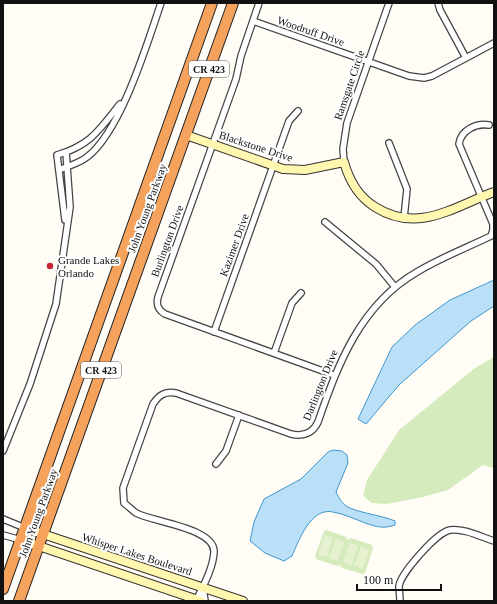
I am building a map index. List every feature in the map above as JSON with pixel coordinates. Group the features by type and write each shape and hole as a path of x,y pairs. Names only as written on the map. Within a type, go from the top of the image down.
{"highway":[{"name":"John Young Parkway","path":"3,589 212,3"},
{"name":"John Young Parkway","path":"19,601 233,3"}],"street":[{"path":"59,170 87,157 105,139 135,78 161,3"},
{"name":"Burlington Drive","path":"259,3 241,56 236,79 157,302 159,310 166,314 334,375"},
{"name":"Ramsgate Circle","path":"389,3 347,123 343,149 344,162 350,178 362,196 382,211 404,218 423,219 438,216 494,192"},
{"path":"438,3 440,10 466,58"},
{"name":"Woodruff Drive","path":"253,21 409,76 424,78 436,74 494,43"},
{"path":"66,224 61,197 57,155 75,150 91,140 126,98"},
{"name":"Kazimer Drive","path":"214,332 290,118 298,111"},
{"name":"Darlington Drive","path":"203,587 214,551 211,541 200,534 136,512 124,503 123,488 153,404 158,396 168,391 176,392 291,434 307,434 316,425 334,375 345,350 360,325 395,287 416,272 491,236 494,230 493,224 459,142 462,134 466,131 479,125 489,125"},
{"name":"Blackstone Drive","path":"186,135 288,170 305,170 344,162"},
{"path":"388,143 407,189 404,218"},
{"path":"3,451 35,370 56,304 62,272 66,224 70,207 66,152"},
{"path":"325,222 376,264 395,287"},
{"path":"274,353 292,304 301,293"},
{"path":"216,464 226,451 239,415"},
{"path":"3,519 25,528"},
{"name":"Whisper Lakes Boulevard","path":"25,528 243,601"},
{"path":"400,601 399,586 406,570 440,534 449,530 462,531 494,541"},
{"path":"3,535 198,601 203,587"},
{"path":"203,587 205,601"}],"green space":[{"path":"494,357 494,468 483,465 448,490 423,497 387,504 372,503 363,496 367,480 399,430 475,368"},
{"path":"327,530 346,537 348,540 351,538 372,545 373,548 365,573 362,574 342,568 340,565 337,566 316,559 315,556 324,531"},
{"path":"325,535 333,538 327,557 318,554"},
{"path":"336,539 344,542 338,561 329,558"},
{"path":"350,543 358,546 352,565 343,562"},
{"path":"361,547 369,550 363,569 354,566"}],"water":[{"path":"494,280 494,306 471,321 399,385 366,424 358,419 392,347 415,325 450,300"},
{"path":"333,450 342,451 347,455 348,463 336,492 342,503 353,509 395,521 395,525 387,527 377,526 341,514 325,512 318,515 307,526 292,556 284,561 265,553 250,541 254,522 264,499 301,479 328,452"}],"place":[{"name":"Grande Lakes Orlando","path":"50,266"}]}
